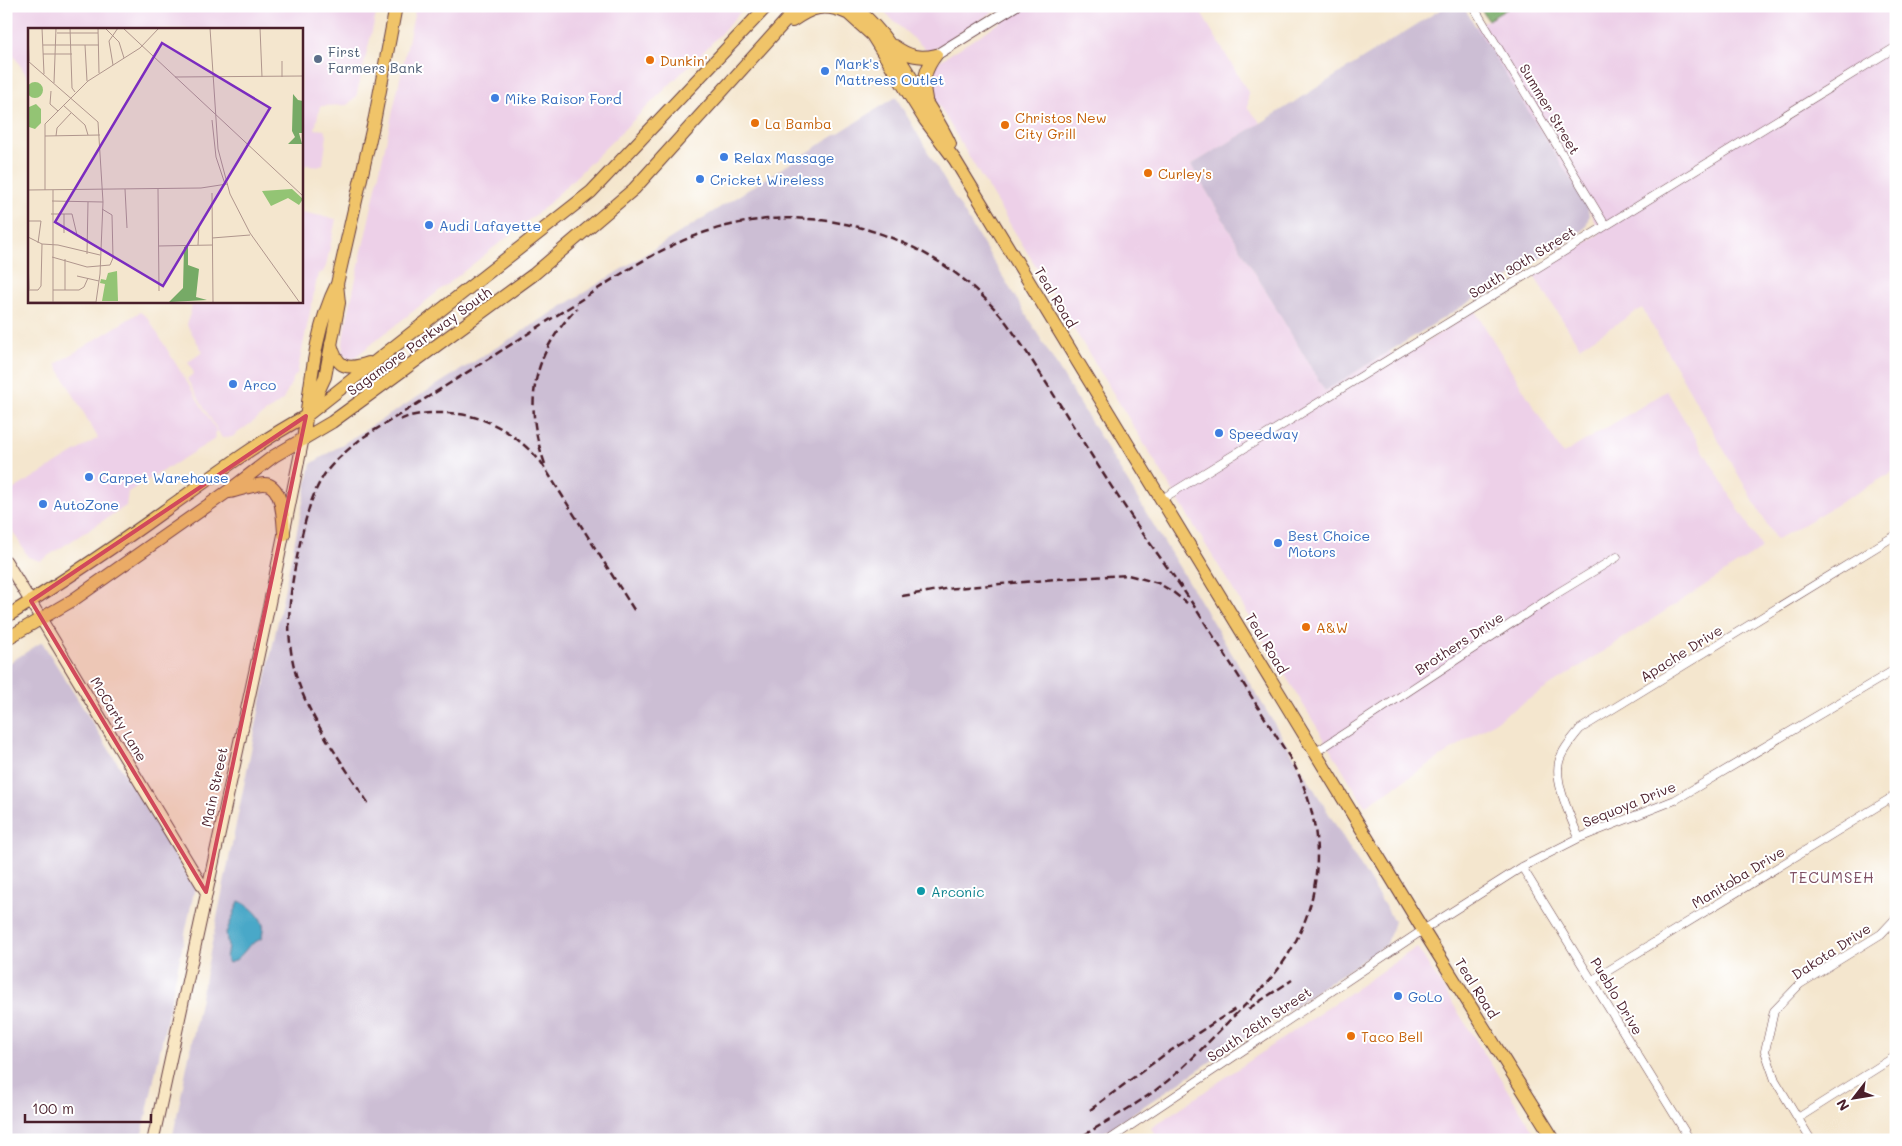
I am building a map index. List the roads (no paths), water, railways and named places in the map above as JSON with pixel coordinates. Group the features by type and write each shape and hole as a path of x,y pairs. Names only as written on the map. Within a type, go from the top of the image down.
{"main road":[{"path":"302,440 312,368 323,317 328,301 337,284 375,117 396,6"},
{"name":"Sagamore Parkway South","path":"6,617 156,517 258,445 306,416 591,192 767,6"},
{"name":"Sagamore Parkway South","path":"6,639 73,600 227,492 274,456 332,422 533,275 634,189 799,6"},
{"name":"Teal Road","path":"840,6 855,10 874,24 888,41 947,138 955,160"},
{"path":"774,35 803,13 816,7 855,10"},
{"name":"Teal Road","path":"855,10 925,120 955,160 1423,930 1554,1140"},
{"path":"888,41 908,55 919,58 936,55"},
{"path":"926,103 924,77 928,65 936,55"},
{"path":"306,416 325,377 339,303 337,284"},
{"path":"331,343 336,359 344,366 357,367 379,359"},
{"name":"Main Street","path":"153,1140 284,534 302,440"},
{"path":"227,492 259,484 271,485 280,501 284,534"},
{"name":"McCarty Lane","path":"6,561 206,892"}],"street":[{"path":"936,55 1015,6"},
{"name":"Summer Street","path":"1473,6 1605,225"},
{"name":"South 30th Street","path":"1162,499 1896,47"},
{"name":"Apache Drive","path":"1578,838 1558,778 1559,762 1566,746 1580,729 1896,535"},
{"name":"Brothers Drive","path":"1316,752 1556,594 1617,557"},
{"name":"Sequoya Drive","path":"1423,930 1522,867 1578,838 1675,800 1896,669"},
{"path":"1893,796 1896,809"},
{"name":"Manitoba Drive","path":"1593,980 1893,796"},
{"name":"Pueblo Drive","path":"1522,867 1690,1140"},
{"name":"Dakota Drive","path":"1811,1140 1775,1080 1765,1051 1774,1011 1800,984 1881,934 1896,918"},
{"name":"South 26th Street","path":"1109,1140 1423,930"},
{"path":"1798,1118 1896,1056"}],"water":[{"path":"239,901 250,907 262,921 262,938 229,963 226,958 228,947 226,933"}],"railway":[{"path":"368,803 328,742 310,710 297,678 290,644 291,594 302,534 316,489 334,463 362,438 617,276 653,255 690,238 749,221 789,218 829,221 868,230 905,244 940,263 973,287 1001,316 1013,332 1115,492 1194,606 1292,761 1303,786 1316,836 1317,862 1308,912 1298,937 1279,969 1195,1056 1171,1078 1137,1103 1076,1140"},
{"path":"545,464 534,420 536,381 541,362 550,344 577,308"},
{"path":"400,420 428,413 469,416 495,425 519,441 541,462 636,613"},
{"path":"902,596 945,589 1128,575 1158,583 1187,603"},
{"path":"1248,1009 1292,980"},
{"path":"1090,1110 1164,1055 1235,1009"}],"place":[{"name":"First Farmers Bank","path":"318,59"},
{"name":"Dunkin'","path":"650,60"},
{"name":"Mark's Mattress Outlet","path":"825,71"},
{"name":"Mike Raisor Ford","path":"495,98"},
{"name":"La Bamba","path":"755,123"},
{"name":"Christos New City Grill","path":"1005,125"},
{"name":"Relax Massage","path":"724,157"},
{"name":"Curley's","path":"1148,173"},
{"name":"Cricket Wireless","path":"700,179"},
{"name":"Audi Lafayette","path":"429,225"},
{"name":"Arco","path":"233,384"},
{"name":"Speedway","path":"1219,433"},
{"name":"Carpet Warehouse","path":"89,477"},
{"name":"AutoZone","path":"43,504"},
{"name":"Best Choice Motors","path":"1278,543"},
{"name":"A&W","path":"1306,627"},
{"name":"Arconic","path":"921,891"},
{"name":"GoLo","path":"1398,996"},
{"name":"Taco Bell","path":"1351,1036"}],"district":[{"name":"TECUMSEH","path":"1832,877"}]}
